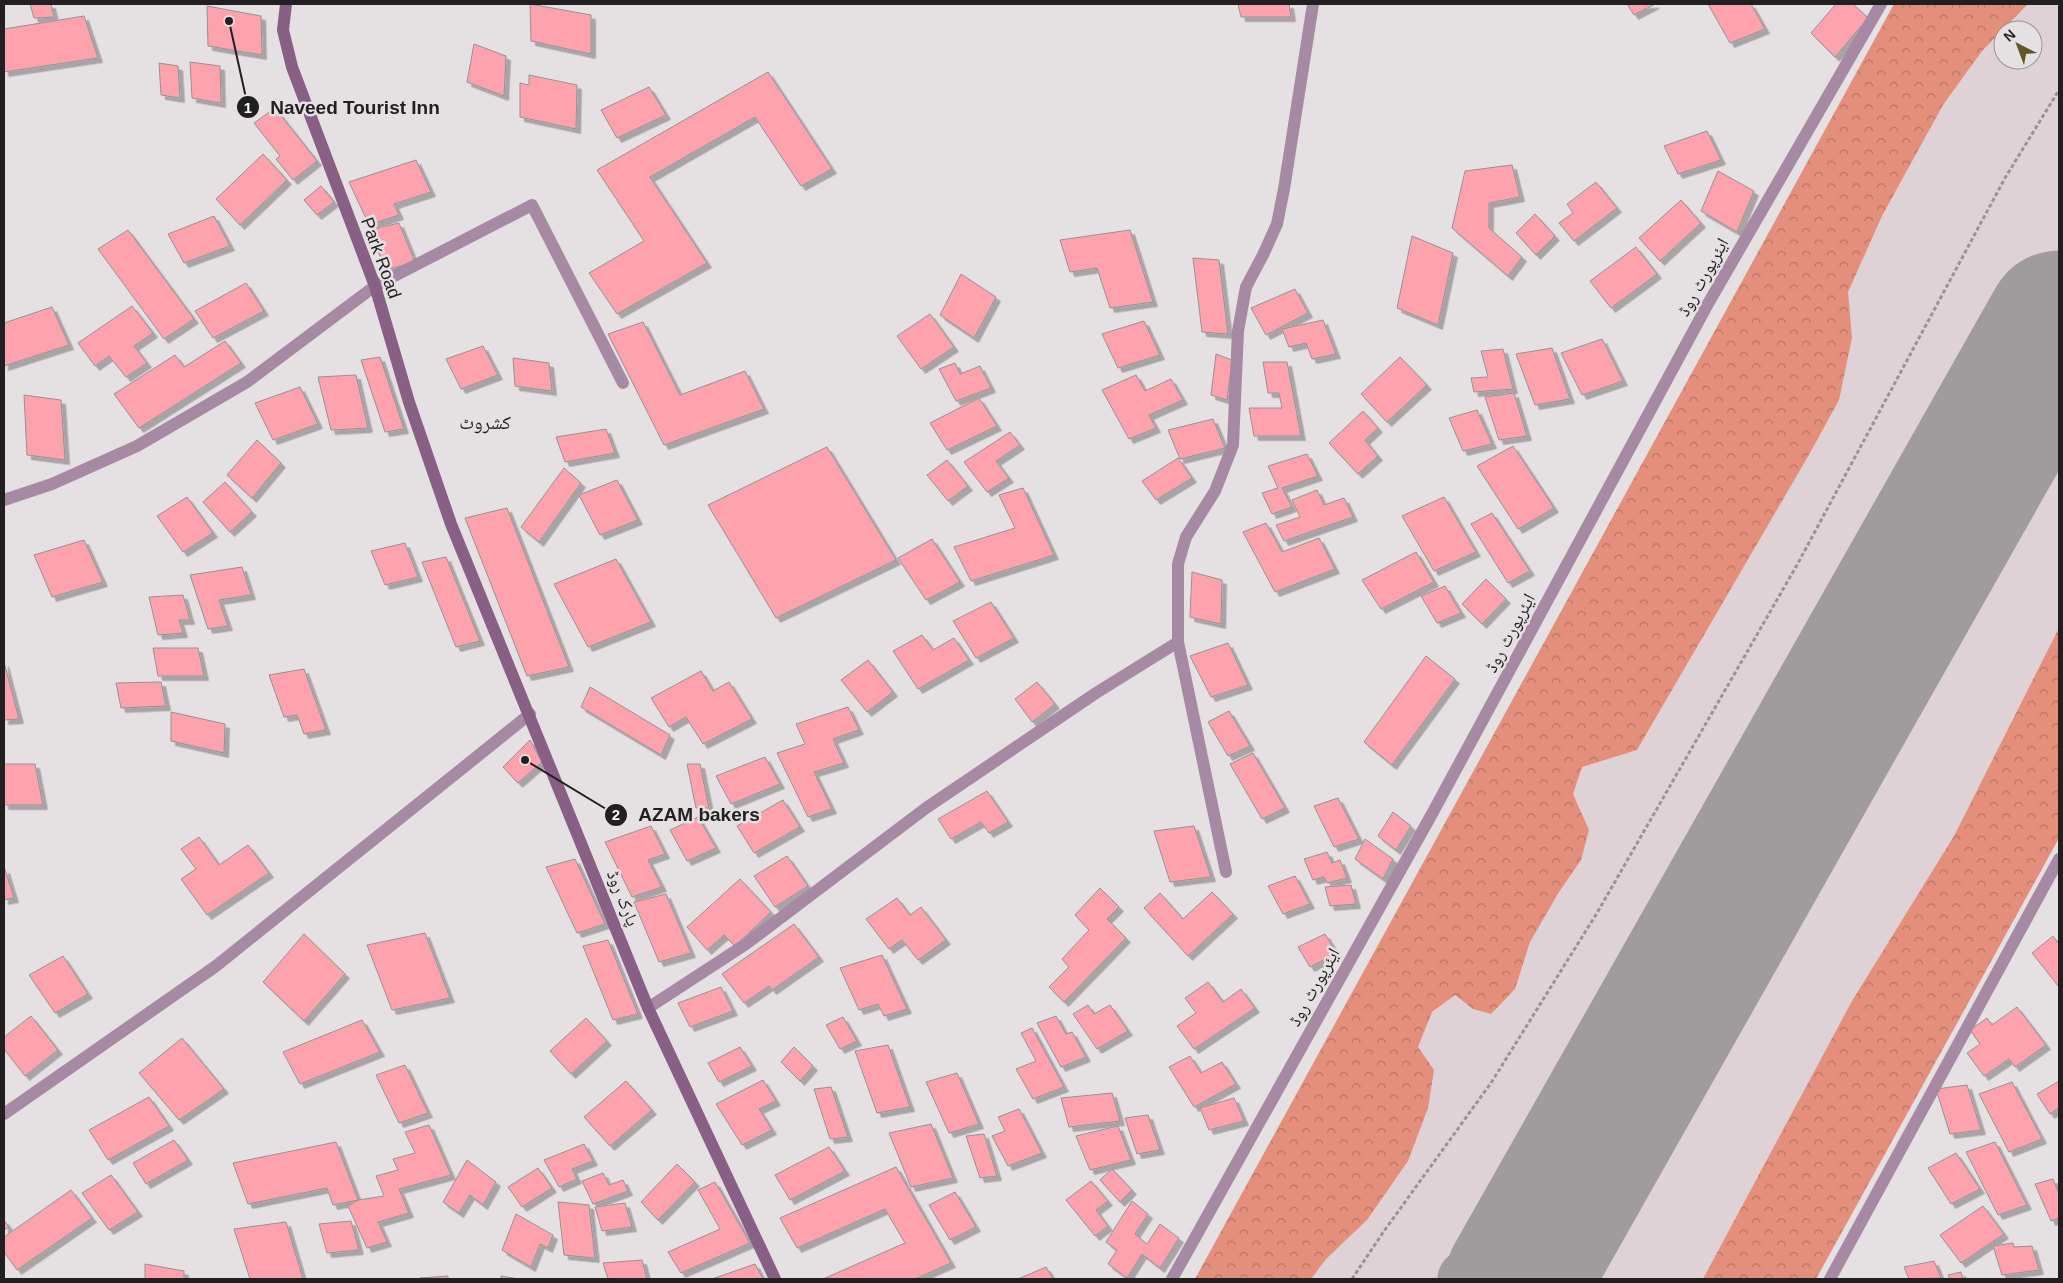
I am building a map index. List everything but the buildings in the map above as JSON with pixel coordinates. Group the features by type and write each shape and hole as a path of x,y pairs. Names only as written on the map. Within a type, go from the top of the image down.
{"main road":[{"name":"Park Road","path":"286,4 283,30 292,67 374,286 409,402 451,524"},
{"name":"پارک روڈ","path":"451,524 530,714 648,1008 776,1279"}],"street":[{"path":"1226,872 1178,642 1178,564 1186,538 1215,491 1233,445 1238,331 1246,287 1264,255 1277,224 1312,4"},
{"name":"ایئرپورٹ روڈ","path":"1172,1279 1433,812 1709,302 1881,4"},
{"path":"4,500 52,484 137,446 247,382 374,286 532,205 622,384"},
{"path":"648,1008 746,944 926,808 1096,693 1178,642"},
{"path":"4,1114 216,966 530,714"},
{"path":"1830,1279 2059,858"}],"path":[{"path":"1352,1279 1384,1231 1491,1083 1597,914 1798,565 2005,178 2059,90"}],"shaded area":[{"path":"1894,4 2059,4 2059,838 1816,1279 1195,1279"}],"green space":[{"path":"1894,4 2028,4 2012,20 1993,20 1993,40 1982,51 1943,105 1882,216 1848,292 1852,338 1839,400 1637,750 1582,767 1573,794 1589,830 1581,860 1559,892 1530,942 1515,989 1491,1014 1473,1009 1455,995 1432,1012 1418,1047 1434,1070 1428,1108 1408,1161 1367,1220 1326,1259 1311,1279 1195,1279"},
{"path":"2059,628 2059,838 1816,1279 1703,1279 1852,1001 1954,836"}],"taxiway":[{"path":"1467,1279 1557,1209"}],"runway":[{"path":"1518,1279 2059,323"}],"place":[{"name":"Naveed Tourist Inn","path":"229,21"},
{"name":"AZAM bakers","path":"525,760"}],"district":[{"name":"کشروٹ","path":"485,422"}]}
